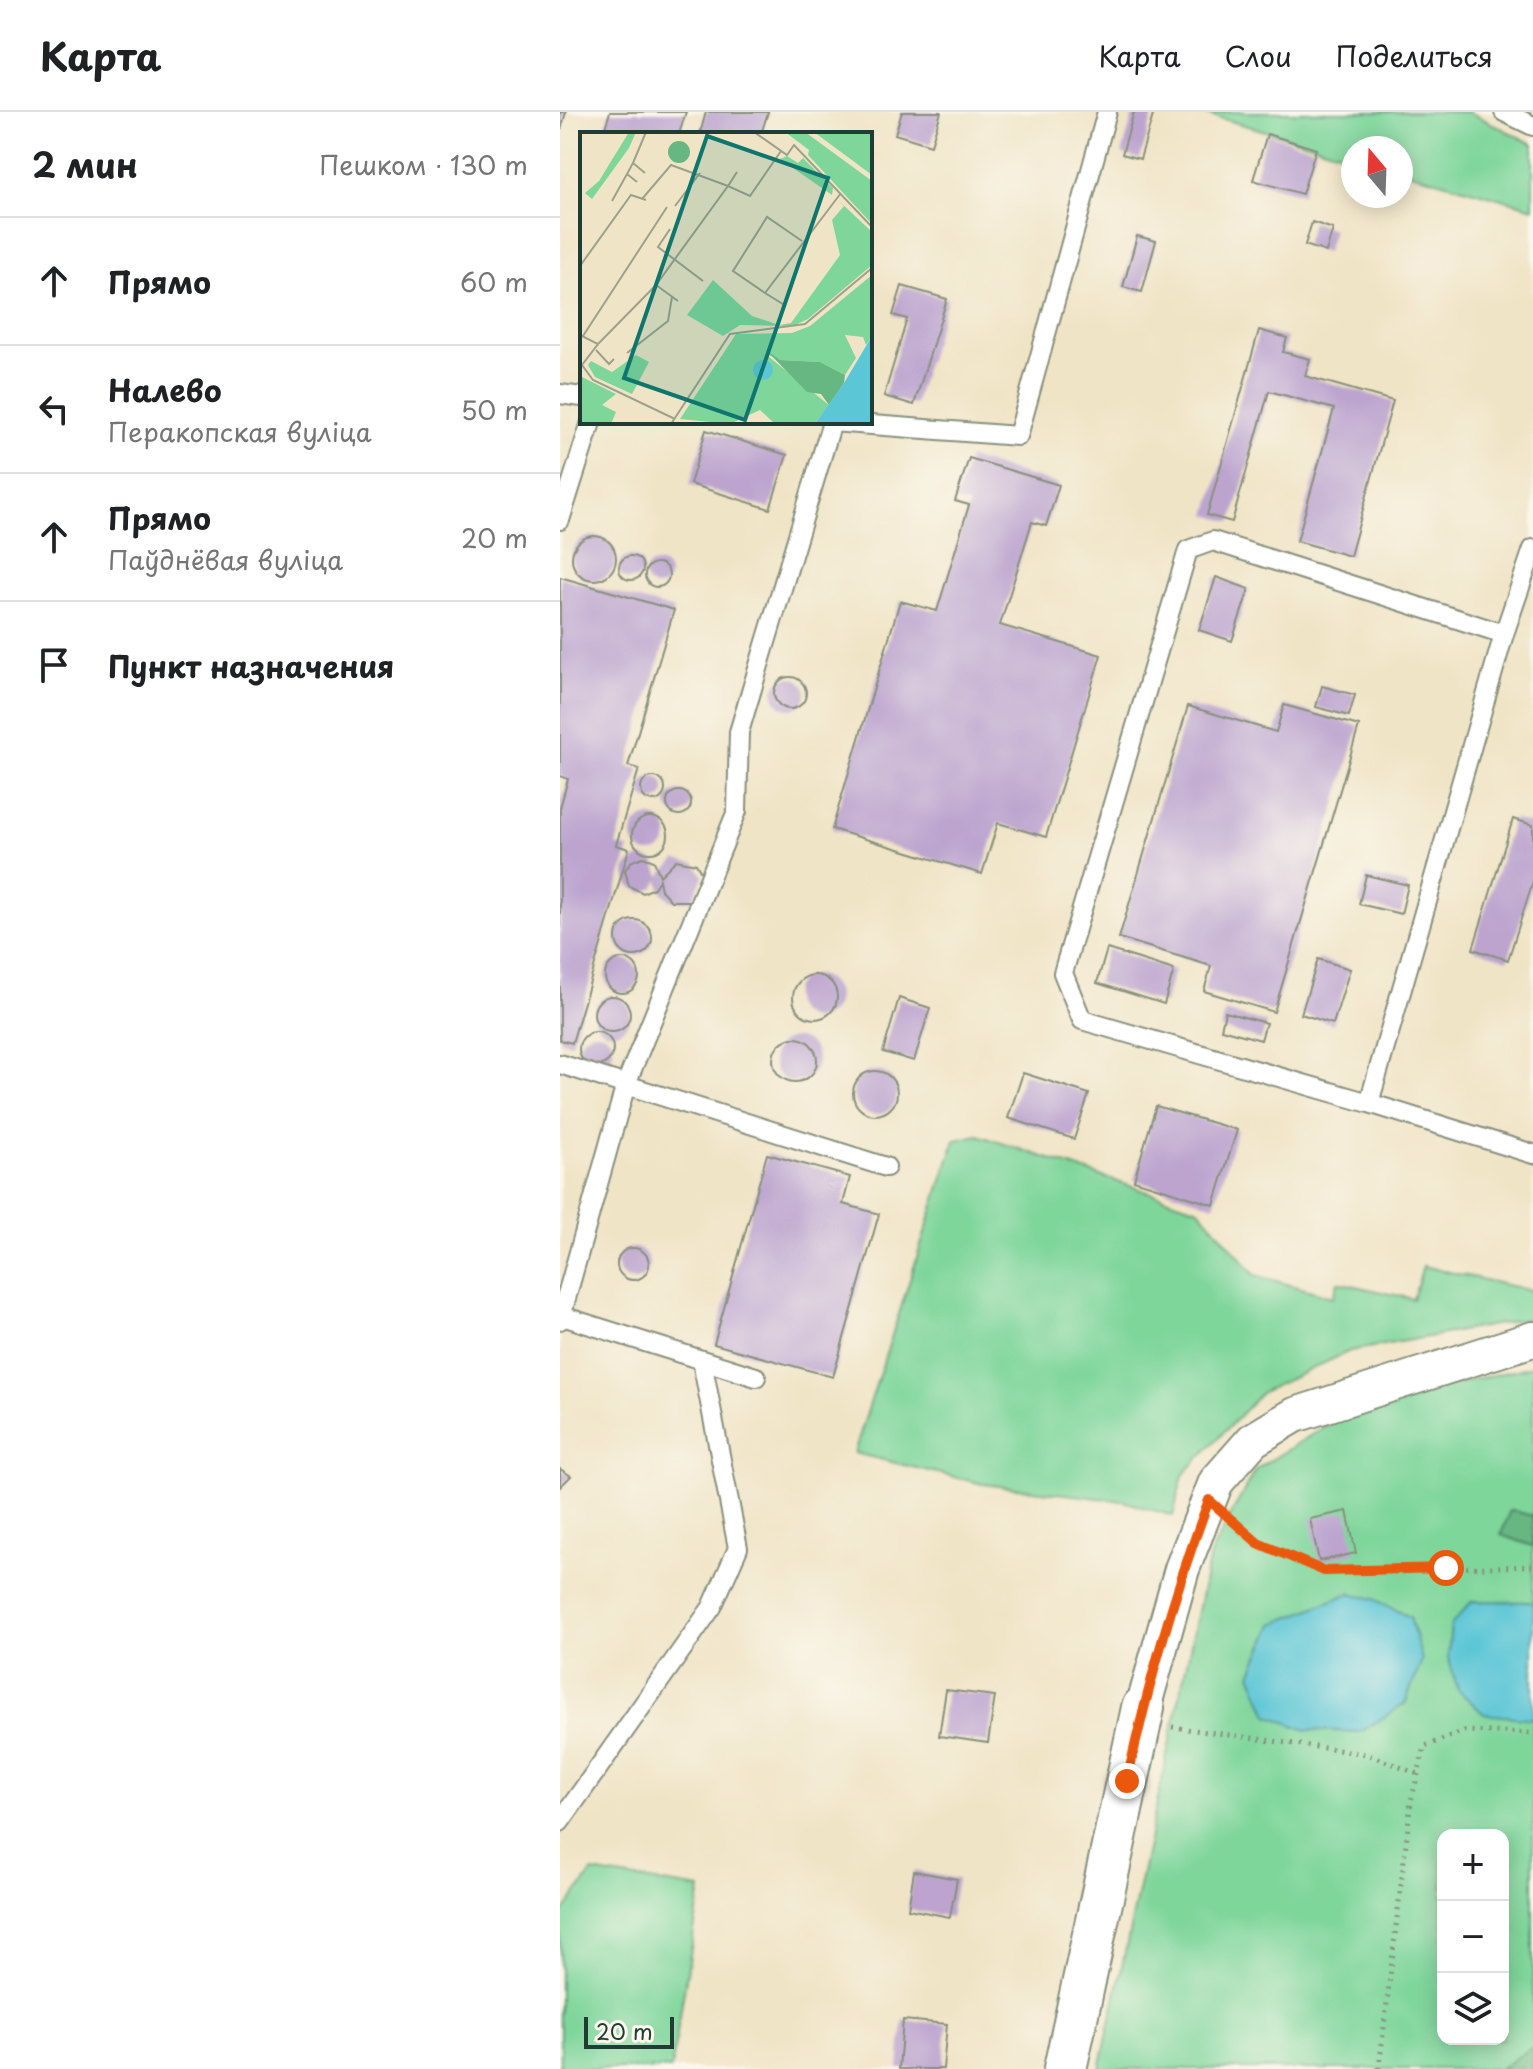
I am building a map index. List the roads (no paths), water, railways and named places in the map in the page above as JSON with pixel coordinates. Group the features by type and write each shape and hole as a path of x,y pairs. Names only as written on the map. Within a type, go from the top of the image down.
{"street":[{"path":"1065,2069 1141,1716 1182,1569 1216,1482 1253,1440 1295,1415 1533,1339"}],"lane":[{"path":"858,424 1018,436 1107,112"},
{"path":"1504,112 1533,126"},
{"path":"560,394 580,397"},
{"path":"560,520 590,424"},
{"path":"756,1377 561,1318 626,1084 737,811 739,732 830,424"},
{"path":"1504,634 1213,541 1188,550 1063,973 1082,1020 1533,1154"},
{"path":"1369,1103 1504,634 1533,549"},
{"path":"560,1064 886,1167"},
{"path":"560,1822 712,1607 738,1548 702,1361"}],"water":[{"path":"1350,1593 1374,1599 1410,1617 1422,1660 1405,1704 1360,1732 1306,1730 1268,1715 1251,1674 1273,1624"},
{"path":"1472,1601 1533,1602 1533,1719 1484,1714 1458,1690 1448,1657 1451,1625"}]}
